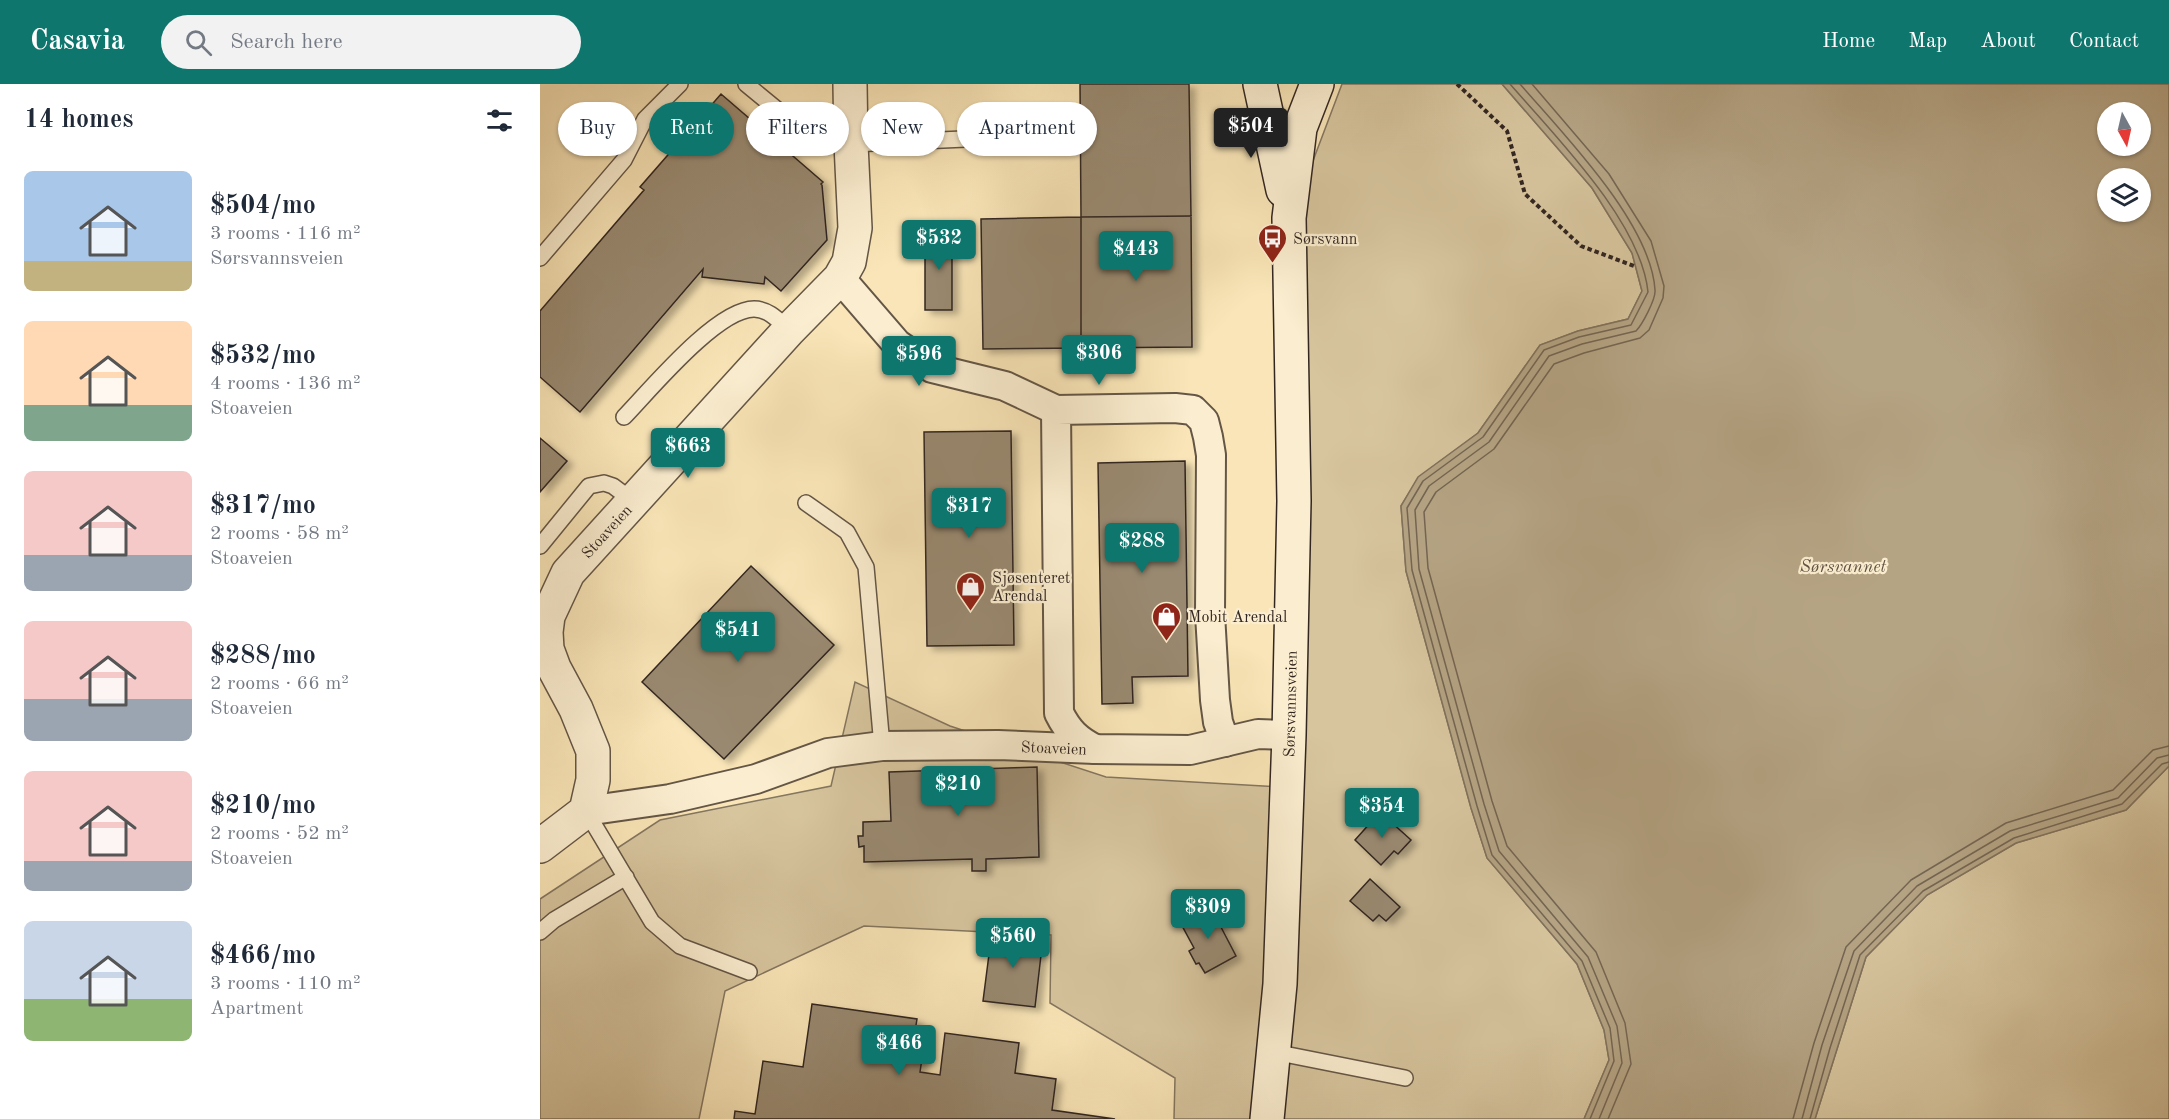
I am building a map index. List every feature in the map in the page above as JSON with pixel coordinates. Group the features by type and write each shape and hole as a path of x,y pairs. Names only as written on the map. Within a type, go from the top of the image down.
{"main road":[{"name":"Stoaveien","path":"540,846 586,811 594,780 593,751 547,649 543,632 548,616 568,573 789,330 840,278 849,262 855,228 850,84"},
{"name":"Sørsvannsveien","path":"1260,84 1289,218"},
{"name":"Sørsvannsveien","path":"1267,1119 1280,984 1289,735 1294,501 1289,218 1300,128 1317,84"}],"street":[{"path":"840,278 853,290 897,344 932,368 1005,386 1056,410 1175,408 1193,410 1204,421 1211,455 1210,614 1215,700 1218,722 1225,742"},
{"name":"Stoaveien","path":"1056,410 1059,713 1066,728 1078,740 1095,749"},
{"name":"Stoaveien","path":"586,811 670,799 756,779 828,753 882,746 998,745 1190,750 1258,734 1289,735"}],"lane":[{"path":"540,258 624,160 645,119 680,84"},
{"path":"746,84 801,130 820,141 851,144 957,139"},
{"path":"624,417 705,334 740,310 756,309 769,312 789,330"},
{"path":"540,546 589,486 604,483 613,486 633,501"},
{"path":"806,502 847,532 866,567 882,746"},
{"path":"586,811 652,922 680,946 749,972"},
{"path":"540,932 555,920 626,877"},
{"path":"1274,1052 1405,1078"}],"path":[{"path":"1457,84 1507,131 1524,194 1581,246 1634,266"}],"shaded area":[{"path":"1342,84 1502,84 1592,188 1632,253 1642,291 1628,319 1578,331 1540,345 1478,433 1419,477 1401,506 1406,571 1471,808 1487,858 1577,964 1604,1030 1609,1060 1584,1119 1174,1119 1175,1078 1050,1003 1051,935 864,926 725,991 699,1119 540,1119 540,899 660,820 831,786 855,682 950,726 1106,777 1279,787 1305,182"},
{"path":"2169,766 2169,1119 1815,1119 1866,957 1927,895 2016,843 2126,810"}],"water":[{"name":"Sørsvannet","path":"1502,84 2169,84 2169,766 2126,810 2016,843 1927,895 1866,957 1815,1119 1584,1119 1609,1060 1604,1030 1577,964 1487,858 1471,808 1406,571 1401,506 1418,477 1478,433 1540,345 1578,331 1628,319 1642,291 1632,253 1592,188"}],"building":[{"path":"1080,84 1189,84 1191,216 1081,217 1081,156 1097,156 1097,102 1080,102"},
{"path":"721,94 730,102 714,102"},
{"path":"734,105 746,116 746,156 793,156 823,182 821,184 827,240 781,291 765,277 764,284 702,277 703,269 580,412 540,377 540,311 644,190 640,187 667,156 734,156"},
{"path":"1191,216 1192,347 1081,348 1081,217"},
{"path":"1081,217 1081,348 983,349 981,219"},
{"path":"952,231 952,310 925,310 925,232"},
{"path":"1011,431 1014,645 927,646 924,432"},
{"path":"540,438 567,461 540,492"},
{"path":"1185,461 1188,676 1132,677 1133,703 1102,704 1098,463"},
{"path":"751,566 834,645 724,759 642,682"},
{"path":"1037,767 1039,857 986,859 986,871 972,871 972,859 864,862 864,846 859,847 858,836 863,836 863,822 891,821 889,772"},
{"path":"1380,812 1411,840 1398,854 1394,851 1381,865 1355,840"},
{"path":"1370,879 1400,907 1386,921 1379,915 1373,921 1350,901"},
{"path":"1210,906 1236,956 1205,973 1199,963 1196,964 1189,951 1194,948 1180,922"},
{"path":"992,931 1043,938 1035,1007 983,1001"},
{"path":"812,1004 917,1019 912,1050 923,1052 920,1072 940,1075 945,1033 1019,1043 1015,1073 1056,1079 1052,1110 1115,1119 734,1119 735,1111 755,1114 763,1061 803,1067"}],"place":[{"name":"Sørsvann","path":"1272,264"},
{"name":"Sjøsenteret Arendal","path":"971,612"},
{"name":"Mobit Arendal","path":"1167,642"}]}
